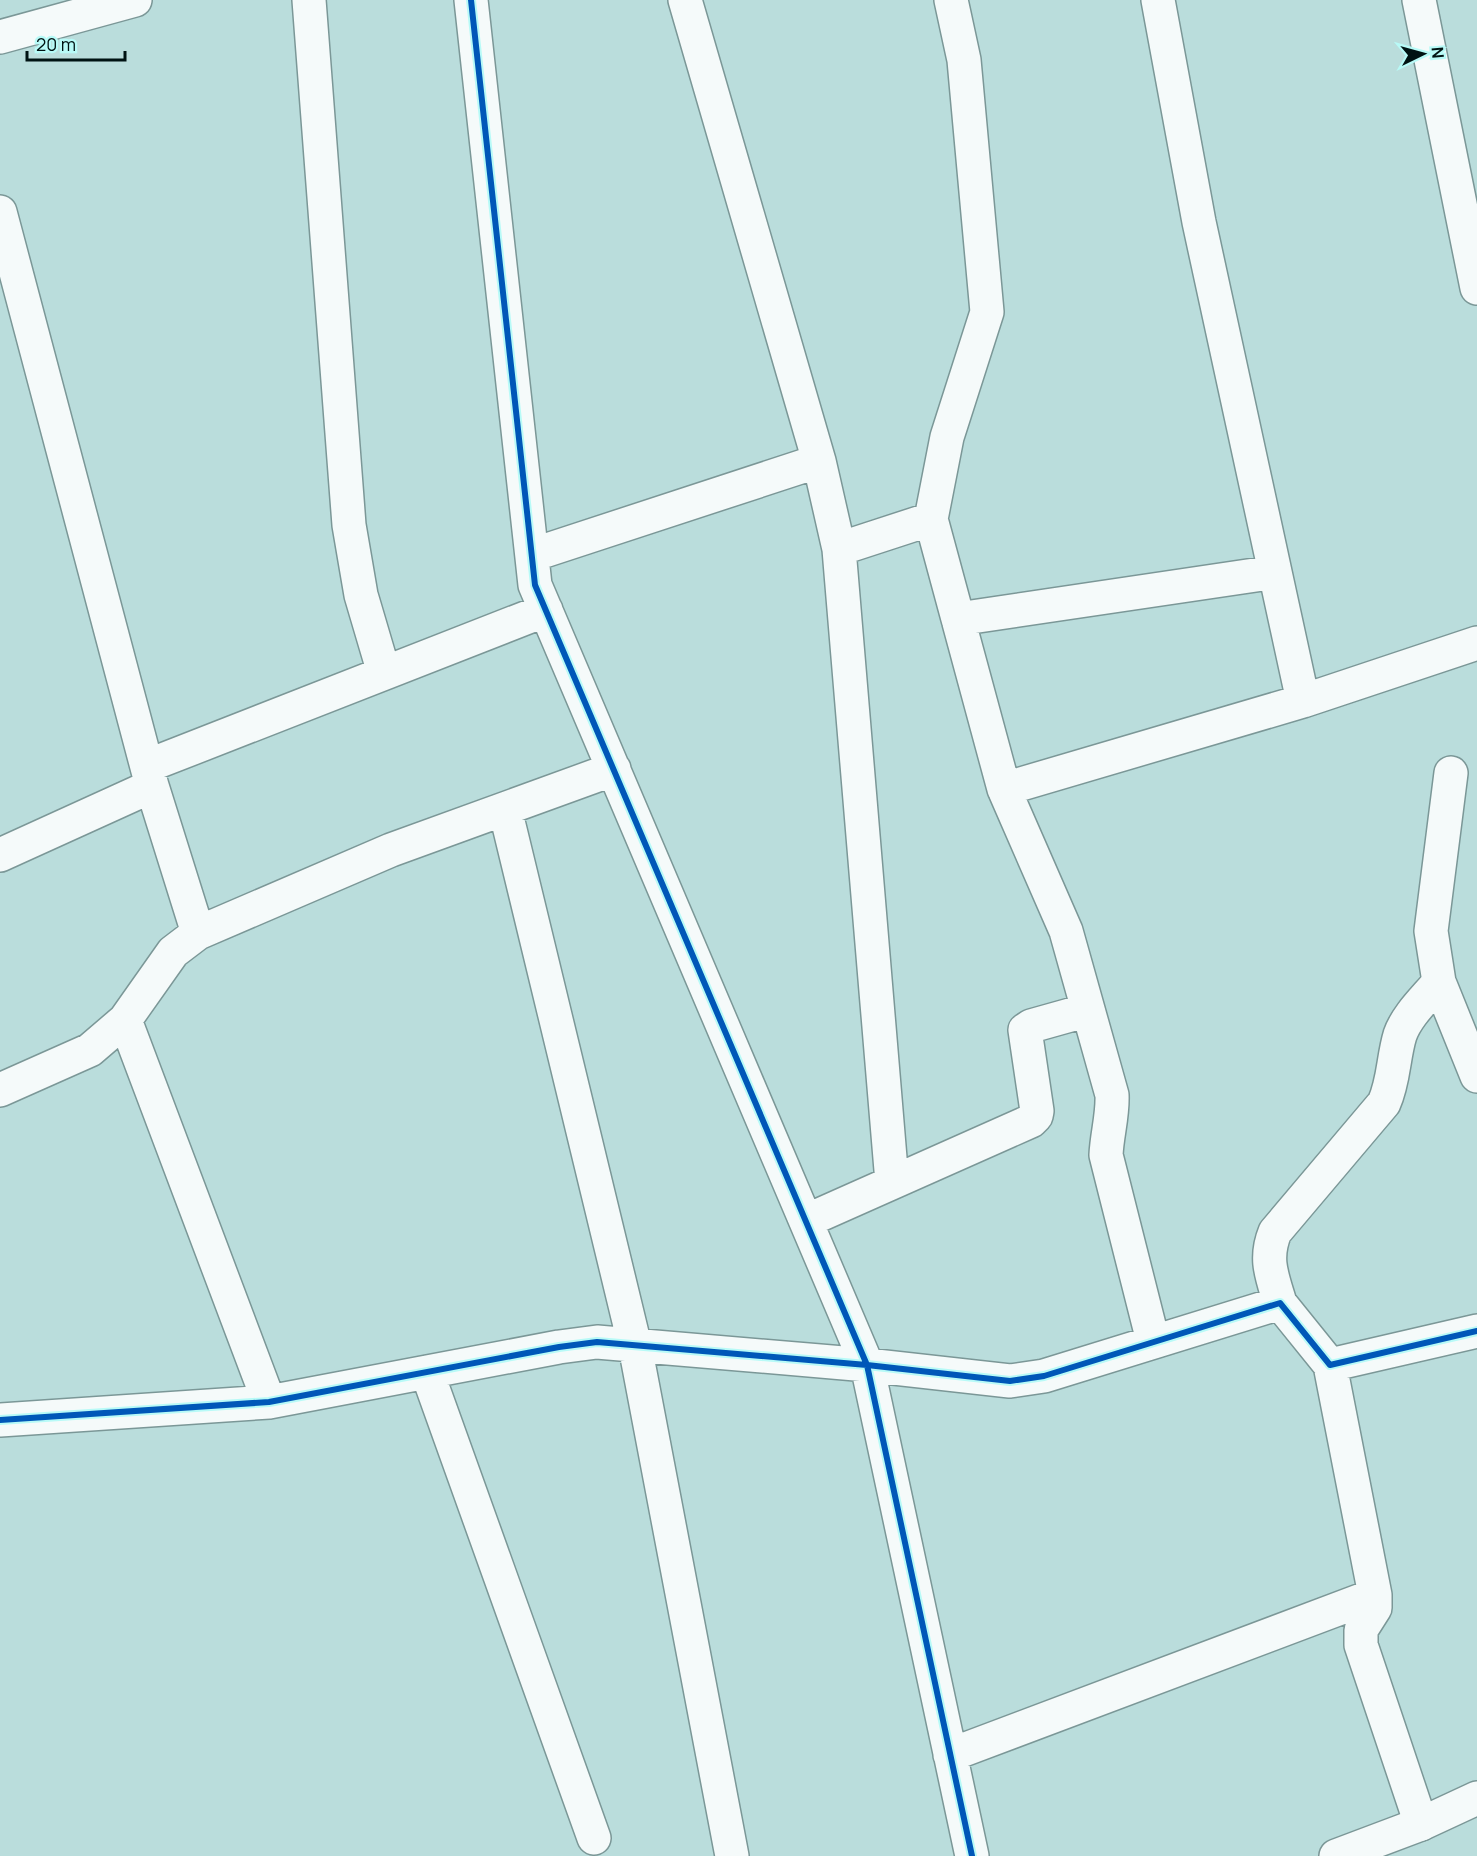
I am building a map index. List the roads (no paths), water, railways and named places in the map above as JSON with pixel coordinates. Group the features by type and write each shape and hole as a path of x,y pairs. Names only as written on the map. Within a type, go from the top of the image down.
{"street":[{"path":"0,38 135,0"},
{"path":"309,0 348,525 361,595 384,673"},
{"path":"471,0 535,585 867,1365 972,1856"},
{"path":"685,0 819,461 839,549 892,1182"},
{"path":"951,0 964,60 987,312 947,437 931,519 1004,789 1066,932 1112,1095 1113,1112 1107,1136 1106,1155 1153,1341"},
{"path":"1158,0 1199,222 1303,701"},
{"path":"1419,0 1477,288"},
{"path":"0,212 149,776 198,933"},
{"path":"532,555 819,461"},
{"path":"839,549 931,519"},
{"path":"958,620 1275,572"},
{"path":"0,855 149,776 384,673 546,610"},
{"path":"1004,789 1303,701 1477,643"},
{"path":"0,1090 90,1050 125,1020 173,952 198,933 391,850 614,769"},
{"path":"1451,773 1431,931 1439,982 1477,1076"},
{"path":"505,809 635,1346 732,1856"},
{"path":"1421,1824 1361,1645 1361,1630 1375,1608 1375,1595 1330,1365 1280,1302 1269,1265 1269,1247 1275,1232 1384,1103 1390,1089 1405,1024 1439,982"},
{"path":"806,1221 1031,1121 1037,1111 1025,1030 1030,1026 1088,1010"},
{"path":"125,1020 269,1402"},
{"path":"0,1420 269,1402 559,1347 597,1342 867,1365 1010,1381 1044,1376 1280,1302"},
{"path":"1330,1365 1477,1331"},
{"path":"427,1372 594,1838"},
{"path":"950,1755 1375,1595"},
{"path":"1336,1856 1421,1824 1477,1798"}]}
